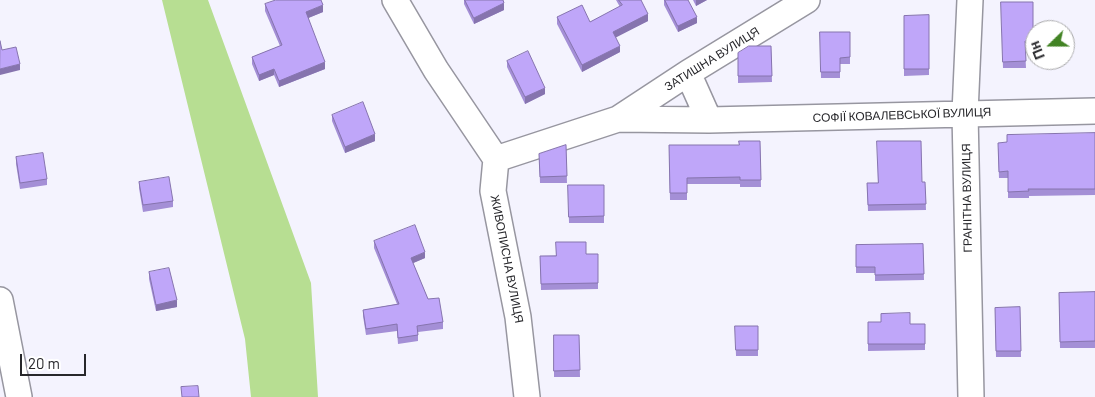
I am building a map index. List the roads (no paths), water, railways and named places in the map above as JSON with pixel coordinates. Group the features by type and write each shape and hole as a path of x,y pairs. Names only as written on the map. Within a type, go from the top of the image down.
{"street":[{"path":"396,0 436,70 496,159"},
{"name":"ЗАТИШНА ВУЛИЦЯ","path":"618,119 688,72 808,0"},
{"name":"ГРАНІТНА ВУЛИЦЯ","path":"970,0 965,113 971,397"},
{"path":"688,72 708,120"},
{"name":"СОФІЇ КОВАЛЕВСЬКОЇ ВУЛИЦЯ","path":"496,159 618,119 708,120 1095,111"},
{"name":"ЖИВОПИСНА ВУЛИЦЯ","path":"496,159 494,191 518,317 527,397"},
{"path":"0,300 19,397"}]}
